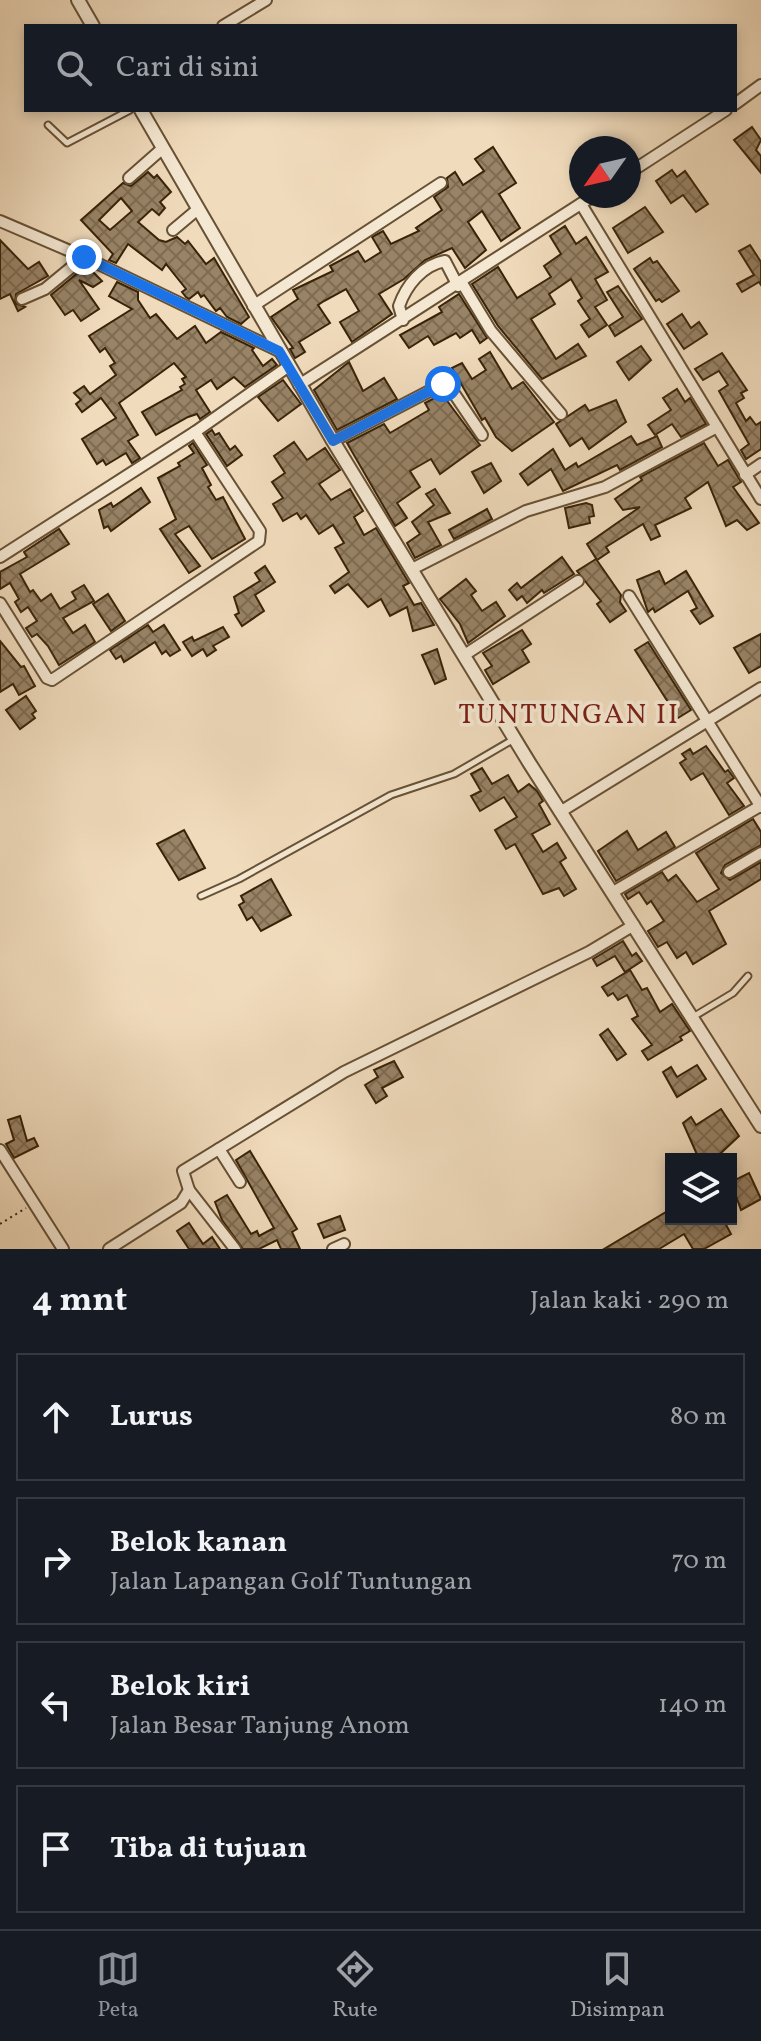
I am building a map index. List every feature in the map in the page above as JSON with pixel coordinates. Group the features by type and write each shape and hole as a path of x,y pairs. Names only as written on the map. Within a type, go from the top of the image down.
{"street":[{"path":"78,0 92,24"},
{"path":"226,24 266,0"},
{"path":"737,103 761,85"},
{"path":"142,112 333,441 560,812 761,1126"},
{"path":"641,165 723,112"},
{"path":"129,178 163,148"},
{"path":"253,306 441,183"},
{"path":"299,385 575,208"},
{"path":"583,208 761,499"},
{"path":"173,230 198,209"},
{"path":"0,221 84,257 279,351"},
{"path":"22,299 45,289 84,257"},
{"path":"403,320 399,306 411,281 438,262 445,261 491,331 561,414"},
{"path":"0,557 195,432 289,366"},
{"path":"333,441 443,384 451,389 482,435"},
{"path":"412,569 526,511 605,487 717,427"},
{"path":"1,608 47,678 52,680 259,541 260,531 195,432"},
{"path":"745,475 761,464"},
{"path":"466,654 578,581"},
{"path":"613,892 761,806 629,596"},
{"path":"560,812 761,688"},
{"path":"729,872 761,853"},
{"path":"235,1249 189,1190 183,1171 344,1072 589,952 634,925"},
{"path":"219,1149 240,1182"},
{"path":"0,1150 63,1249"},
{"path":"109,1249 181,1203 189,1190"},
{"path":"333,1249 344,1244"}],"lane":[{"path":"48,125 67,143 126,112"},
{"path":"201,896 239,879 391,795 454,774 515,738"},
{"path":"693,1017 733,993 748,976"}],"path":[{"path":"0,1224 34,1204"}],"building":[{"path":"752,127 761,140 756,150 761,156 761,173 734,140"},
{"path":"493,147 516,183 499,194 520,228 501,241 482,211 468,222 486,250 465,268 452,248 425,260 404,279 379,294 392,314 352,342 340,322 359,311 346,289 324,301 318,305 330,323 299,342 305,352 295,358 290,349 293,348 271,317 298,299 293,290 333,271 330,266 358,251 365,262 381,252 372,237 383,231 391,244 419,231 416,228 442,210 434,197 448,187 447,178 455,172 463,185 484,171 475,159"},
{"path":"672,170 677,177 685,171 708,204 696,212 683,195 671,203 656,181"},
{"path":"148,172 154,178 157,175 171,192 160,202 165,208 159,215 152,209 138,222 159,240 166,242 177,237 185,244 188,241 206,264 214,258 249,317 241,324 227,317 220,308 216,311 198,292 189,299 186,297 182,292 186,289 166,264 162,270 128,244 116,263 109,260 113,254 81,220 123,183 131,186","holes":["121,198 132,211 110,230 99,220"]},
{"path":"645,207 663,232 628,253 613,228"},
{"path":"565,226 576,244 586,237 608,272 595,279 607,300 595,307 607,325 589,337 581,325 590,319 578,301 582,298 571,279 549,294 555,304 531,319 556,359 578,344 586,356 542,379 498,326 472,284 498,267 517,298 551,277 544,266 561,254 550,236"},
{"path":"0,240 28,269 39,262 48,276 16,294 15,303 25,307 18,311 10,294 0,299"},
{"path":"750,245 761,262 761,285 759,282 742,292 737,284 754,275 739,251"},
{"path":"650,258 653,263 657,261 679,291 662,302 659,299 656,301 634,269"},
{"path":"90,269 102,281 93,287 79,280 99,309 81,321 73,310 65,315 51,295 80,271 82,274"},
{"path":"117,282 138,292 138,300 150,318 156,314 177,339 195,326 206,343 221,332 254,348 252,350 263,366 272,359 277,365 245,387 234,377 217,389 211,380 196,390 210,412 200,419 197,414 188,417 156,435 142,412 182,390 180,387 185,384 182,379 186,377 174,363 119,403 138,435 128,441 140,458 132,463 126,453 106,465 103,460 97,464 82,439 116,418 101,398 82,412 76,404 81,400 74,393 84,386 90,394 116,375 110,366 115,363 105,348 100,352 89,336 132,309 109,296"},
{"path":"618,286 642,319 615,336 609,326 623,317 607,292"},
{"path":"459,294 487,338 480,343 472,330 460,338 456,333 434,345 428,336 409,348 400,335 442,312 439,307"},
{"path":"682,314 691,328 699,322 707,334 684,349 667,324"},
{"path":"641,346 651,360 629,380 617,362"},
{"path":"490,352 512,389 523,382 554,422 512,451 496,437 485,418 482,420 452,368 462,363 472,379 486,370 479,359"},
{"path":"722,353 747,390 741,393 744,398 736,403 746,421 750,417 756,425 761,422 761,449 746,459 741,450 749,444 719,391 728,385 719,371 703,380 695,369"},
{"path":"349,362 363,391 384,378 397,399 337,430 314,390"},
{"path":"283,380 301,404 278,421 258,397"},
{"path":"677,389 685,402 690,398 706,424 681,437 672,424 655,435 648,425 671,410 663,398"},
{"path":"442,394 480,445 440,474 431,459 410,471 420,487 397,503 407,518 395,526 347,443 384,424 390,433 429,410 425,403"},
{"path":"616,400 626,422 589,449 582,438 570,446 556,424 585,405 589,411"},
{"path":"212,430 215,435 219,433 230,450 235,446 242,455 227,466 206,434"},
{"path":"631,436 637,445 657,436 662,447 620,470 617,465 563,491 551,469 528,485 520,474 553,449 565,470 576,463 578,467"},
{"path":"294,442 307,460 325,448 340,470 319,484 331,500 350,489 363,511 354,517 364,535 376,528 409,583 403,586 414,605 421,603 434,625 413,631 407,607 390,616 381,599 368,607 348,584 335,593 330,586 349,572 335,548 344,543 333,525 319,534 306,515 301,519 297,513 283,521 273,504 283,498 272,482 285,473 274,456"},
{"path":"193,443 207,465 202,468 211,485 208,487 216,500 223,497 245,539 212,559 189,526 175,534 200,566 189,573 160,529 176,519 158,478 180,466 178,463 194,453 189,446"},
{"path":"704,443 718,466 728,460 741,482 733,487 759,523 747,530 737,520 726,526 708,482 685,498 691,508 655,525 660,536 651,540 643,524 606,547 609,552 597,560 587,544 640,507 623,510 615,499 642,480 640,477"},
{"path":"491,463 501,481 484,493 472,472"},
{"path":"141,488 150,502 111,531 108,526 104,528 99,510 111,503 113,507"},
{"path":"435,489 450,513 428,522 441,545 415,558 407,543 420,534 412,522 434,505 426,494"},
{"path":"586,503 592,505 594,516 589,517 590,523 569,528 565,508"},
{"path":"487,509 492,519 454,539 449,530"},
{"path":"59,529 69,544 20,574 30,592 33,590 41,601 51,594 60,609 76,599 72,592 84,585 94,601 63,618 73,633 85,625 95,642 59,665 48,646 37,634 32,637 26,628 37,621 28,607 21,612 15,602 19,599 10,583 0,589 0,572 27,557 24,552"},
{"path":"562,557 574,574 544,593 542,590 527,603 522,596 517,600 509,590 517,583 521,588"},
{"path":"596,559 621,595 620,602 626,611 610,622 597,604 601,601 577,571"},
{"path":"265,566 275,582 255,595 264,611 242,626 235,615 239,613 234,597 260,581 255,573"},
{"path":"659,571 665,584 686,571 713,616 700,624 691,611 697,608 688,591 655,612 653,608 648,612 637,580"},
{"path":"466,579 476,591 471,595 482,611 496,602 505,616 468,643 460,624 440,599"},
{"path":"108,594 125,621 111,631 93,604"},
{"path":"148,625 153,632 164,625 180,650 170,656 166,651 162,654 155,642 124,662 121,656 116,659 110,650"},
{"path":"223,627 229,637 213,646 216,650 207,656 203,649 192,656 183,642 192,637 194,641"},
{"path":"522,630 531,644 522,650 529,662 493,684 485,670 492,666 483,653"},
{"path":"761,634 761,666 749,673 734,648"},
{"path":"0,641 21,667 24,666 35,686 19,695 13,684 0,692"},
{"path":"648,642 691,710 678,718 635,650"},
{"path":"437,649 446,679 435,684 422,655"},
{"path":"26,696 36,711 32,714 35,718 20,729 6,710"},
{"path":"706,746 725,772 728,770 734,778 727,783 744,806 729,815 703,773 691,780 680,763 686,759 682,754 690,749 693,754"},
{"path":"482,768 492,784 508,775 518,792 529,784 537,791 543,801 539,804 550,824 532,834 543,852 557,843 566,858 560,862 576,889 564,896 559,888 543,894 515,844 506,849 495,830 517,817 504,797 480,811 471,796 481,791 471,774"},
{"path":"753,819 761,832 761,845 725,865 721,873 730,880 761,862 761,879 709,911 726,944 693,964 686,952 677,958 667,942 658,947 648,931 664,921 651,901 647,904 639,892 628,899 625,894 662,872 668,881 676,875 697,902 719,889 696,853"},
{"path":"184,830 205,868 179,880 157,844"},
{"path":"627,831 638,850 666,832 675,847 616,881 598,851"},
{"path":"271,879 291,915 261,931 252,917 247,920 239,905 244,902 241,896"},
{"path":"623,941 632,956 636,953 642,961 625,972 615,956 597,966 593,959"},
{"path":"630,970 642,990 647,988 660,1012 672,1004 690,1031 680,1037 682,1040 648,1060 642,1051 652,1045 632,1019 638,1016 627,995 618,1000 613,993 608,996 602,987"},
{"path":"608,1029 626,1054 617,1060 600,1035"},
{"path":"394,1061 403,1077 382,1088 387,1096 376,1103 365,1085 378,1077 374,1070"},
{"path":"697,1065 706,1079 677,1097 663,1072 671,1067 677,1077"},
{"path":"721,1109 739,1136 721,1153 696,1153 683,1123 691,1117 696,1125"},
{"path":"20,1116 27,1141 34,1138 38,1146 14,1158 6,1144 14,1140 8,1120"},
{"path":"250,1151 297,1229 292,1232 300,1249 281,1249 277,1240 259,1249 243,1249 222,1220 215,1202 227,1195 251,1234 257,1231 259,1236 274,1228 236,1160"},
{"path":"749,1173 761,1199 741,1210 737,1199 737,1179"},
{"path":"665,1213 665,1225 726,1225 731,1234 704,1249 693,1249 684,1234 659,1249 604,1249"},
{"path":"340,1216 345,1230 324,1238 318,1224"},
{"path":"189,1223 203,1244 212,1237 220,1249 189,1249 177,1231"}],"district":[{"name":"TUNTUNGAN II","path":"569,715"}],"route":[{"path":"84,257 279,351 333,441 443,384"}]}
